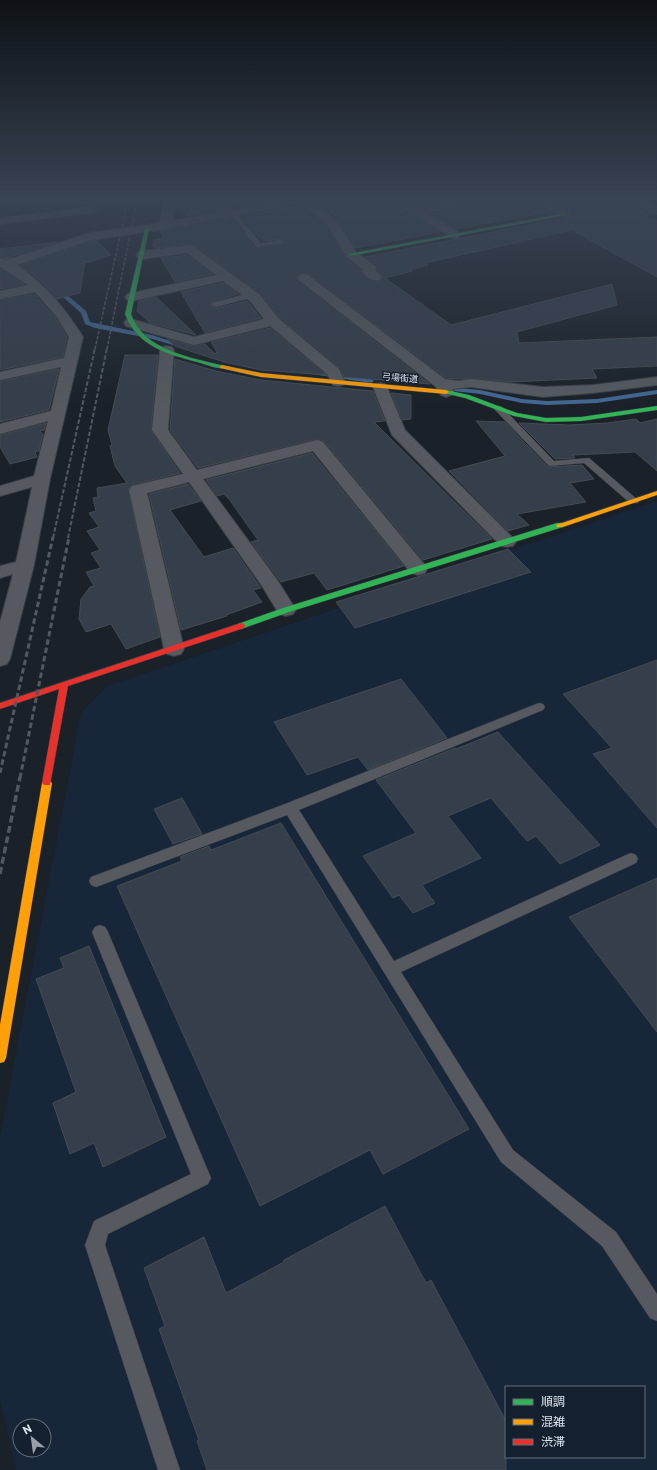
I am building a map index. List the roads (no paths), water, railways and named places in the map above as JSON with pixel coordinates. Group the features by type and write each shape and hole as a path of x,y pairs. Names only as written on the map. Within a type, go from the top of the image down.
{"street":[{"path":"0,659 25,565 42,480 76,337 65,318 21,269"},
{"path":"139,269 128,314 137,331 194,341 273,321"},
{"path":"217,269 252,296 273,321 336,377"},
{"path":"370,269 368,271 376,277"},
{"path":"132,297 227,276"},
{"path":"304,278 444,388 471,383 543,392 593,389 657,381"},
{"path":"0,295 38,287"},
{"name":"弓場街道","path":"137,331 148,342 167,350 221,366 261,375 336,377 380,386 444,388 516,416 546,420 581,419 657,408"},
{"path":"167,350 160,430 271,585 286,610"},
{"path":"0,376 52,364 70,362"},
{"path":"380,386 398,432 507,542"},
{"path":"0,429 58,414"},
{"path":"174,649 138,490 317,445 418,568"},
{"path":"0,491 42,480"},
{"path":"0,706 64,686 286,610 657,494"},
{"path":"0,572 25,565"},
{"path":"0,1058 64,686"}],"lane":[{"path":"215,305 252,296"},
{"path":"499,409 552,464 586,460 634,501"},
{"path":"96,881 290,808 539,707"},
{"path":"290,808 390,970 508,1156 609,1239 657,1310"},
{"path":"390,970 631,858"},
{"path":"100,932 202,1178 101,1228 95,1245 169,1470"}],"waterway":[{"path":"57,289 84,312 87,323 95,326 150,336 183,346"},
{"path":"314,373 371,381"},
{"path":"447,389 480,392 522,401 547,403 597,401 657,392"}],"railway":[{"path":"95,349 113,269"},
{"path":"107,349 123,269"},
{"path":"53,538 95,348"},
{"path":"68,538 107,348"},
{"path":"0,773 53,537"},
{"path":"20,778 69,537"},
{"path":"0,874 20,777"}]}
